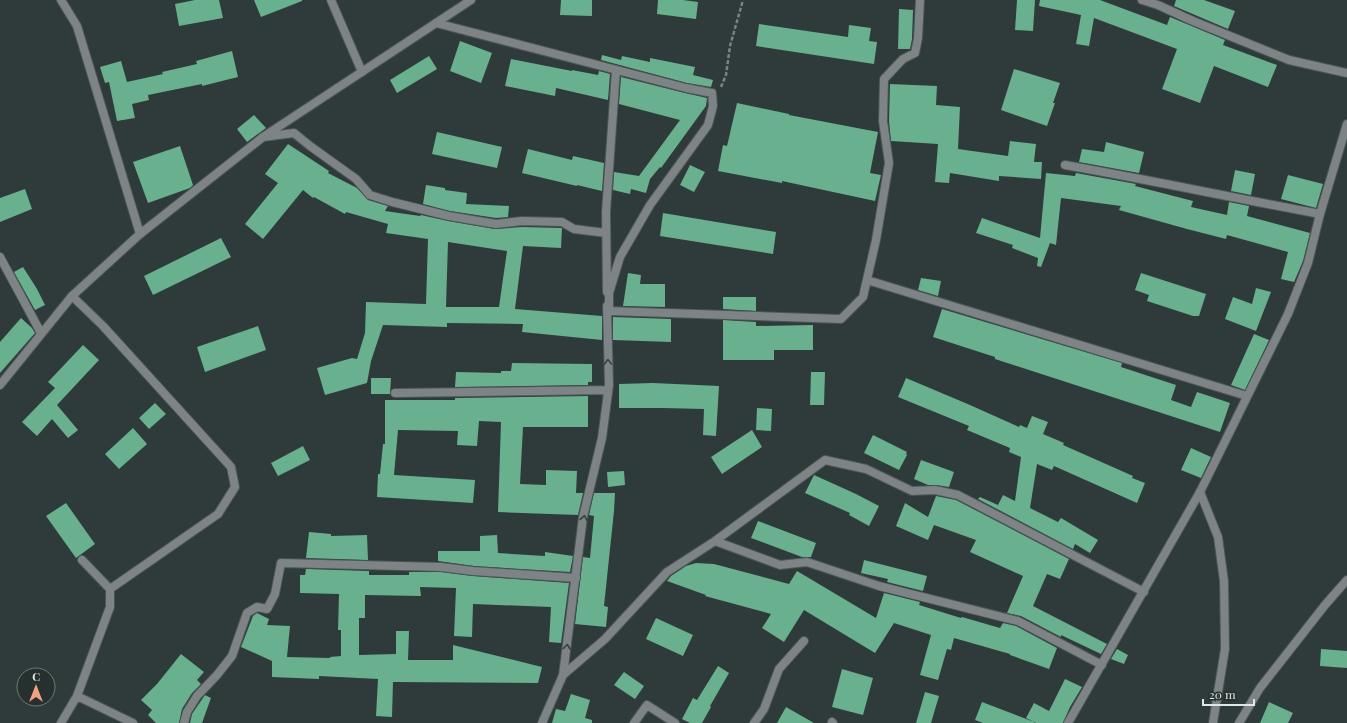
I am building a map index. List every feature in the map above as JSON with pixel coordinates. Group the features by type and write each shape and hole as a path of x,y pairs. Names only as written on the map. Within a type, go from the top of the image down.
{"street":[{"path":"61,0 77,26 140,234"},
{"path":"331,0 362,72"},
{"path":"0,385 72,296 140,234 263,137 471,0"},
{"path":"436,23 686,88 712,93 713,106 708,125 650,204 620,257 610,293 609,311 841,319 863,297 876,240 889,163 883,121 884,79 903,59 914,53 918,38 920,0"},
{"path":"1142,0 1158,5 1193,21 1289,60 1347,73"},
{"path":"542,723 563,675 584,517 602,438 608,390 606,212 616,70"},
{"path":"1068,723 1200,492 1288,314 1308,263 1320,214 1347,124"},
{"path":"263,137 294,133 356,179 370,195 392,202 449,216 496,224 522,221 562,222 574,229 606,233"},
{"path":"1065,165 1320,214"},
{"path":"0,257 41,333"},
{"path":"866,280 1247,396"},
{"path":"72,296 103,326 231,467 235,487 218,514 110,589"},
{"path":"395,393 608,390"},
{"path":"563,675 605,639 667,572 715,541 825,460 866,468 912,491 935,490 958,495 1144,592"},
{"path":"1200,492 1218,537 1224,581 1225,649 1213,723"},
{"path":"715,541 780,565 807,562 878,586 1018,621 1102,665"},
{"path":"61,723 78,696 110,607 110,589 82,560"},
{"path":"184,723 187,712 198,696 232,656 247,613 257,607 267,609 274,594 282,564 441,567 473,571 576,578"},
{"path":"1239,723 1260,688 1325,605 1347,580"},
{"path":"754,723 764,709 779,669 804,641"},
{"path":"78,696 133,723"},
{"path":"634,723 647,705 675,723"}],"path":[{"path":"712,93 719,90 726,75 730,46 742,0"}],"building":[{"path":"195,0 219,0 223,18 179,26 175,4"},
{"path":"254,0 302,0 302,1 261,17"},
{"path":"561,0 592,0 592,16 560,15"},
{"path":"658,0 683,0 698,2 696,19 657,14"},
{"path":"1017,0 1035,0 1033,31 1015,30"},
{"path":"1040,0 1100,0 1167,25 1170,17 1225,40 1223,45 1277,65 1268,87 1214,66 1200,103 1162,89 1177,49 1094,18 1089,46 1076,44 1081,15 1039,6"},
{"path":"1176,0 1204,0 1235,11 1228,29 1174,6"},
{"path":"899,9 913,10 912,39 910,49 898,49"},
{"path":"759,24 848,37 849,25 871,28 869,41 877,42 874,64 756,46"},
{"path":"460,41 492,53 481,83 450,71"},
{"path":"232,51 238,77 202,86 202,84 148,95 149,100 132,104 135,118 117,121 109,82 105,83 100,67 121,61 127,82 163,74 162,72 197,64 196,61"},
{"path":"602,55 621,60 622,56 650,62 650,58 695,67 693,75 713,80 711,87 687,83 601,60"},
{"path":"429,56 437,69 397,93 390,80"},
{"path":"511,59 598,75 599,71 610,74 608,100 556,88 555,96 505,86"},
{"path":"1014,69 1060,83 1047,126 1001,110"},
{"path":"621,77 707,98 706,106 661,168 660,167 650,179 646,193 631,189 630,194 613,190 614,172 639,176 680,120 619,104"},
{"path":"890,84 937,86 936,105 960,107 958,149 1008,156 1010,141 1036,144 1034,162 1042,162 1041,179 999,176 999,181 950,173 949,183 935,182 938,144 891,141 889,121"},
{"path":"737,103 789,115 878,132 870,173 881,175 875,201 782,181 782,183 718,171 723,145 727,146"},
{"path":"254,115 266,128 247,142 237,129"},
{"path":"437,132 502,147 497,168 432,154"},
{"path":"1106,142 1144,152 1139,173 1079,162 1082,149 1104,152"},
{"path":"288,144 329,171 328,173 357,188 368,200 388,206 385,211 421,215 495,229 522,227 562,228 561,248 523,246 515,309 602,316 602,340 522,332 523,324 447,323 447,327 383,325 371,361 367,383 325,395 317,368 352,358 357,359 365,333 366,302 426,304 428,239 386,233 388,224 346,212 345,214 314,197 313,198 303,190 263,239 245,224 278,183 265,174","holes":["448,242 507,251 499,307 446,307"]},
{"path":"180,146 193,185 190,188 148,203 133,162"},
{"path":"528,149 572,160 573,156 604,163 602,191 522,173"},
{"path":"690,165 705,172 694,192 680,185"},
{"path":"1235,170 1255,174 1251,195 1231,191"},
{"path":"1046,173 1075,176 1076,173 1136,184 1135,186 1193,201 1191,207 1227,215 1229,202 1249,206 1247,216 1310,233 1303,261 1294,282 1281,279 1288,252 1227,235 1226,239 1187,229 1119,210 1121,206 1061,198 1056,245 1050,243 1041,267 1037,266 1038,258 1012,248 1013,245 976,233 982,218 1040,238"},
{"path":"1288,175 1323,184 1316,208 1281,199"},
{"path":"426,185 445,188 445,190 467,193 466,204 509,206 508,217 496,218 450,211 423,204"},
{"path":"25,189 32,209 0,222 0,198"},
{"path":"663,213 776,232 773,254 660,236"},
{"path":"221,238 231,257 153,295 144,276"},
{"path":"23,267 45,305 35,310 14,272"},
{"path":"628,273 641,275 640,284 665,284 665,307 623,306"},
{"path":"1141,273 1206,294 1199,316 1193,316 1147,301 1149,295 1135,290"},
{"path":"921,278 941,281 938,296 918,290"},
{"path":"1256,288 1271,292 1256,331 1225,319 1233,297 1252,304"},
{"path":"723,297 756,297 756,311 723,309"},
{"path":"942,309 1122,363 1121,367 1176,385 1171,400 1191,407 1197,392 1230,403 1220,432 995,359 995,357 933,337"},
{"path":"613,317 671,319 671,342 613,340"},
{"path":"21,318 32,328 35,333 0,373 0,342"},
{"path":"723,320 756,322 756,326 813,325 813,350 774,350 774,360 723,360"},
{"path":"258,326 266,350 205,372 197,347"},
{"path":"1254,334 1269,340 1245,390 1231,385"},
{"path":"83,345 99,360 57,405 78,430 68,438 52,419 37,436 22,422 55,388 48,382"},
{"path":"512,363 592,364 592,382 588,382 588,385 455,387 456,372 501,373 501,371 511,371"},
{"path":"811,372 825,372 824,405 810,405"},
{"path":"371,378 391,378 390,394 371,394"},
{"path":"906,378 1019,427 1020,425 1027,428 1032,416 1048,422 1043,434 1064,443 1063,445 1133,476 1132,478 1145,483 1137,503 1054,466 1052,470 1037,464 1030,508 1058,522 1061,518 1098,540 1090,553 1075,544 1073,549 978,499 980,497 998,505 1003,495 1015,501 1021,457 1009,452 1010,448 967,430 969,426 898,397"},
{"path":"653,383 719,386 716,436 703,435 704,409 619,408 619,384"},
{"path":"588,396 588,427 523,427 520,484 546,485 546,470 577,471 576,493 583,493 578,515 498,512 501,422 479,421 477,446 457,445 458,431 398,430 394,475 475,480 473,503 377,497 378,474 380,474 383,444 385,444 385,400 455,400 455,398"},
{"path":"155,403 166,414 149,429 139,418"},
{"path":"757,408 772,409 771,431 756,430"},
{"path":"133,428 147,444 119,469 105,454"},
{"path":"752,430 762,447 722,474 711,457"},
{"path":"873,435 907,452 907,455 899,470 864,453"},
{"path":"303,446 310,460 278,476 271,463"},
{"path":"1191,448 1211,457 1201,478 1181,470"},
{"path":"921,460 954,472 949,487 928,485 914,479"},
{"path":"624,471 625,485 608,487 607,472"},
{"path":"814,475 879,506 869,526 849,515 850,513 805,493"},
{"path":"594,493 615,493 604,606 608,607 606,627 575,624 583,557 590,558 594,516 589,515"},
{"path":"936,496 956,500 1069,559 1060,579 1047,574 1033,606 1107,644 1101,654 1061,635 1061,637 1021,616 1007,613 1023,576 970,552 976,540 934,525 928,540 896,526 905,503 928,517"},
{"path":"66,503 95,544 76,558 46,516"},
{"path":"758,521 816,543 811,557 802,557 751,538"},
{"path":"309,532 331,534 331,536 367,535 368,560 306,558"},
{"path":"497,535 498,553 545,556 545,552 573,556 570,572 474,566 438,561 438,551 480,551 480,536"},
{"path":"864,560 927,576 923,591 887,582 888,579 861,573"},
{"path":"696,563 714,564 789,584 797,571 876,618 884,593 920,602 919,605 1000,628 1003,623 1016,626 1057,648 1049,669 1010,654 954,638 951,650 947,649 938,680 920,675 931,635 894,623 875,653 804,610 784,642 762,628 771,614 705,596 706,595 667,581 671,576 686,566"},
{"path":"306,569 369,571 369,575 409,575 409,572 441,572 473,576 569,583 561,643 549,642 551,607 473,604 472,637 454,636 456,588 420,587 421,596 365,595 365,618 359,618 359,655 396,654 396,631 409,631 408,660 453,660 453,645 542,667 538,683 393,682 392,717 376,716 378,679 319,676 319,679 272,677 272,661 241,647 253,616 257,613 269,619 267,625 290,626 287,657 330,658 341,656 341,630 338,630 339,594 300,593 300,575 305,575"},
{"path":"656,618 693,635 683,656 646,639"},
{"path":"1117,649 1128,655 1124,664 1111,659"},
{"path":"1321,649 1347,651 1347,668 1320,666"},
{"path":"181,654 204,672 197,680 201,684 192,693 182,709 179,723 156,723 148,715 152,710 141,700 157,684"},
{"path":"718,666 729,673 702,723 690,723 682,719 693,698 697,700"},
{"path":"842,669 873,678 863,715 832,707"},
{"path":"624,672 644,686 635,699 614,685"},
{"path":"1065,679 1082,687 1070,707 1063,723 1036,723 1026,718 1034,703 1049,711"},
{"path":"925,692 939,696 931,723 916,723"},
{"path":"571,694 590,700 585,718 592,720 592,723 552,723 556,709 565,711"},
{"path":"205,695 211,698 202,723 190,723 192,714"},
{"path":"982,702 1034,723 983,723 975,720"},
{"path":"1269,702 1293,713 1288,723 1260,723"},
{"path":"786,707 814,723 777,723"}]}
